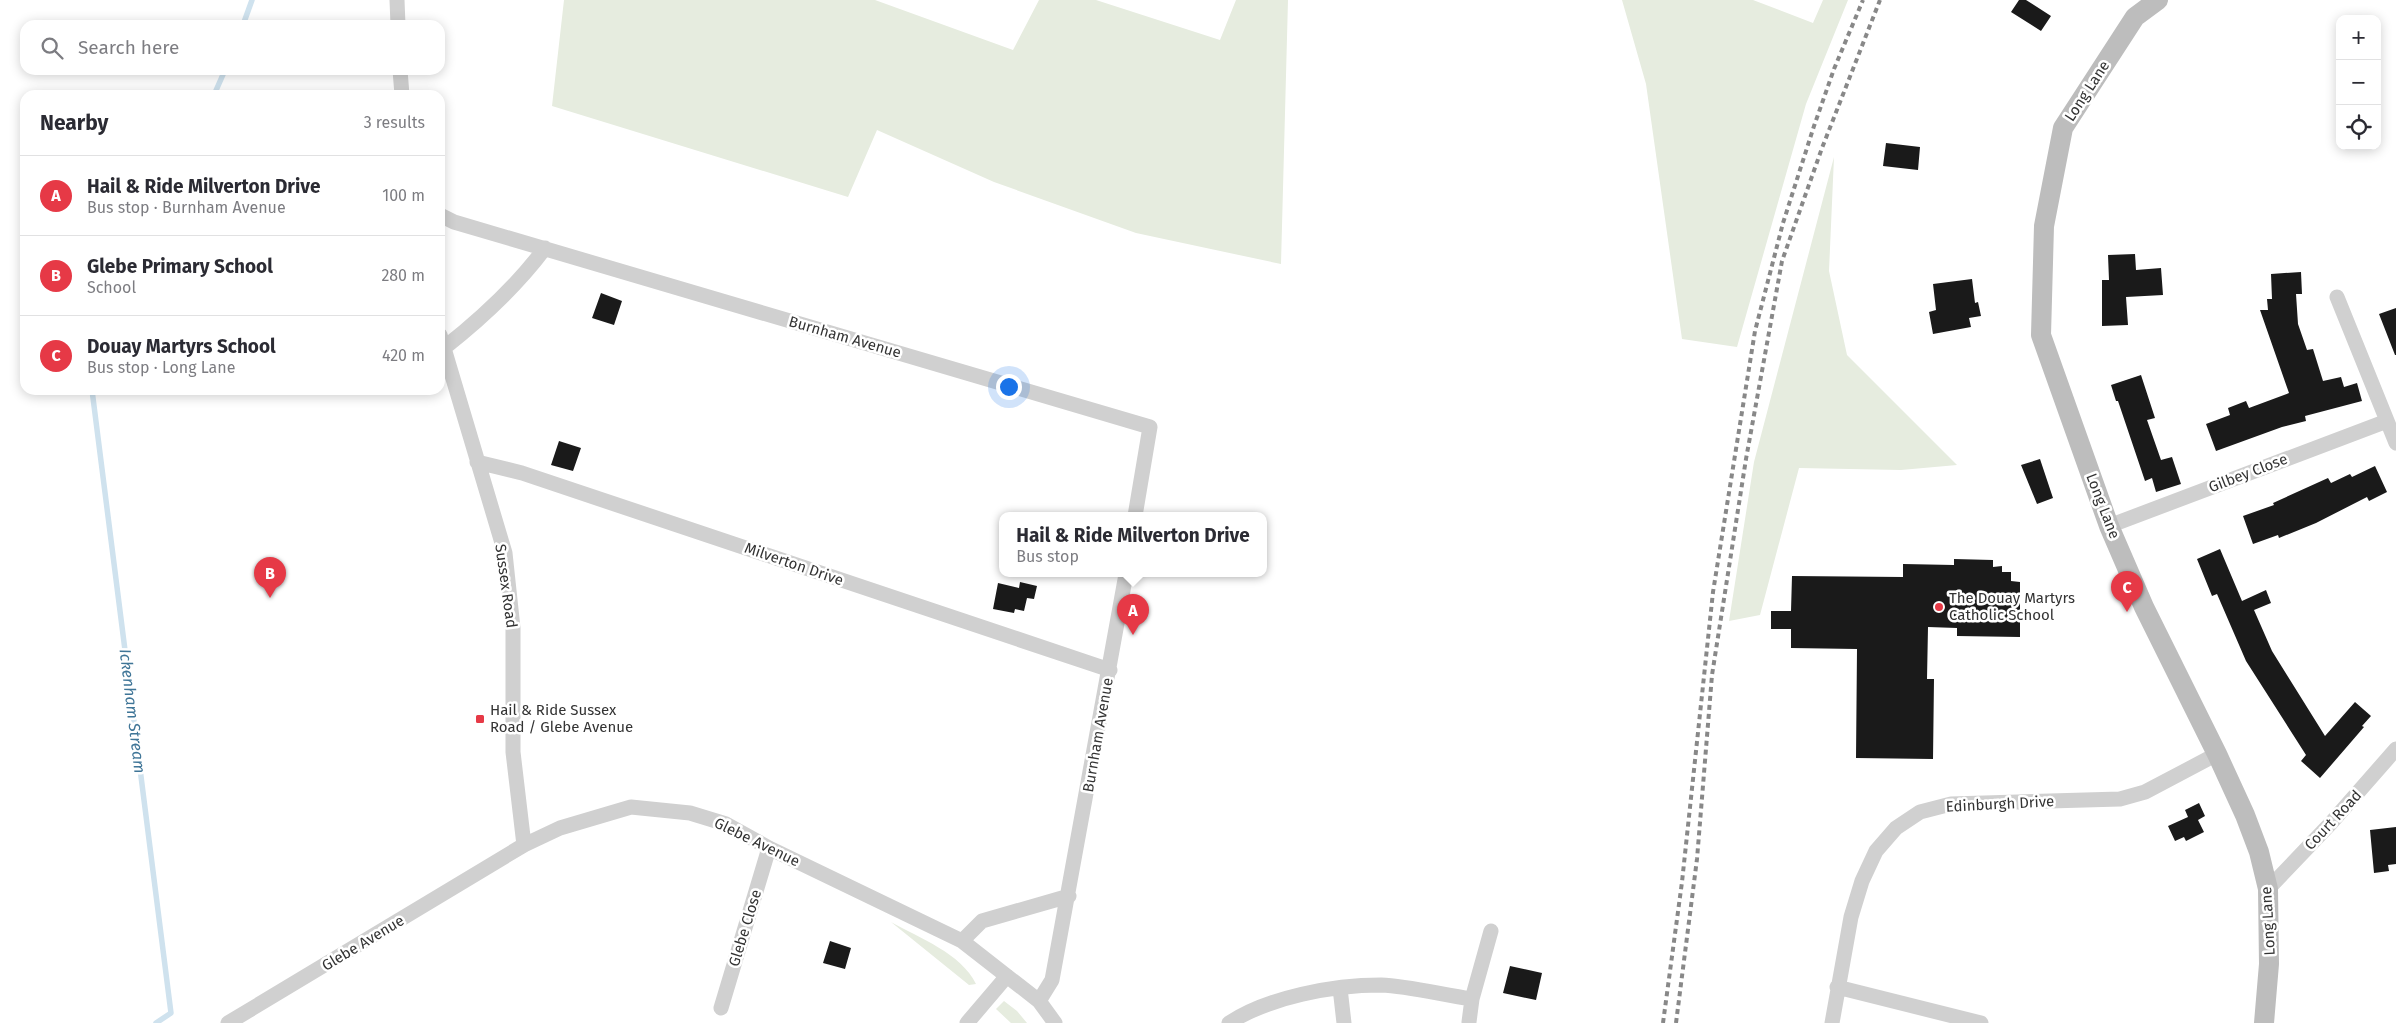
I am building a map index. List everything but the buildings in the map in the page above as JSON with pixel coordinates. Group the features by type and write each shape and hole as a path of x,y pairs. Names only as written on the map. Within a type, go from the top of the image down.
{"main road":[{"name":"Long Lane","path":"2158,0 2135,17 2064,128 2044,226 2041,335 2109,526 2144,607 2217,754 2259,852 2268,889 2270,964 2264,1023"}],"street":[{"path":"397,0 398,20"},
{"path":"400,75 402,90"},
{"name":"Burnham Avenue","path":"445,220 545,248 1150,427 1136,512"},
{"path":"445,339 480,320 530,269 545,248"},
{"path":"2337,297 2396,443"},
{"name":"Sussex Road","path":"445,351 505,554 513,628 513,752 524,845"},
{"name":"Gilbey Close","path":"2109,526 2387,421"},
{"name":"Milverton Drive","path":"477,462 522,473 1110,670"},
{"name":"Burnham Avenue","path":"1039,1001 1052,980 1069,896 1126,577"},
{"name":"Court Road","path":"2268,889 2331,823 2396,749"},
{"name":"Edinburgh Drive","path":"1832,1023 1851,917 1862,881 1876,851 1896,828 1920,812 1951,804 2120,799 2145,792 2217,754"},
{"name":"Glebe Avenue","path":"228,1023 524,845 560,828 631,807 690,813 726,824 769,848 962,941 1039,1001 1055,1023"},
{"name":"Glebe Close","path":"721,1008 769,848"},
{"path":"962,941 982,921 1069,896"},
{"path":"1469,1022 1472,999 1491,931"},
{"path":"968,1023 1007,976"},
{"path":"1228,1023 1266,1006 1300,994 1340,988 1382,985 1472,999"},
{"path":"1837,987 1981,1023"},
{"path":"1340,988 1344,1023"}],"shaded area":[{"path":"564,0 875,0 1013,50 1039,0 1096,0 1220,40 1236,0 1288,0 1281,264 1136,233 994,182 877,130 848,197 552,106"},
{"path":"1622,0 1753,0 1813,23 1823,0 1848,0 1806,104 1737,347 1682,339 1646,84"},
{"path":"1834,157 1829,271 1847,355 1957,465 1901,470 1799,468 1760,615 1729,621 1754,462"},
{"path":"891,922 950,955 969,973 976,984 969,985"},
{"path":"1004,1001 1017,1011 1027,1023 1011,1023 996,1009"}],"waterway":[{"name":"Ickenham Stream","path":"245,20 252,0"},
{"name":"Ickenham Stream","path":"216,90 223,75"},
{"name":"Ickenham Stream","path":"93,395 171,1013 156,1023"}],"railway":[{"path":"1663,1023 1682,882 1713,592 1755,331 1783,223 1814,126 1834,69 1863,0"},
{"path":"1676,1023 1697,859 1712,675 1746,459 1782,261 1822,148 1880,0"}],"place":[{"name":"Glebe Primary School","path":"270,598"},
{"name":"The Douay Martyrs Catholic School","path":"1939,607"},
{"name":"Douay Martyrs School","path":"2127,612"},
{"name":"Hail & Ride Milverton Drive","path":"1133,635"},
{"name":"Hail & Ride Sussex Road / Glebe Avenue","path":"480,719"}]}
